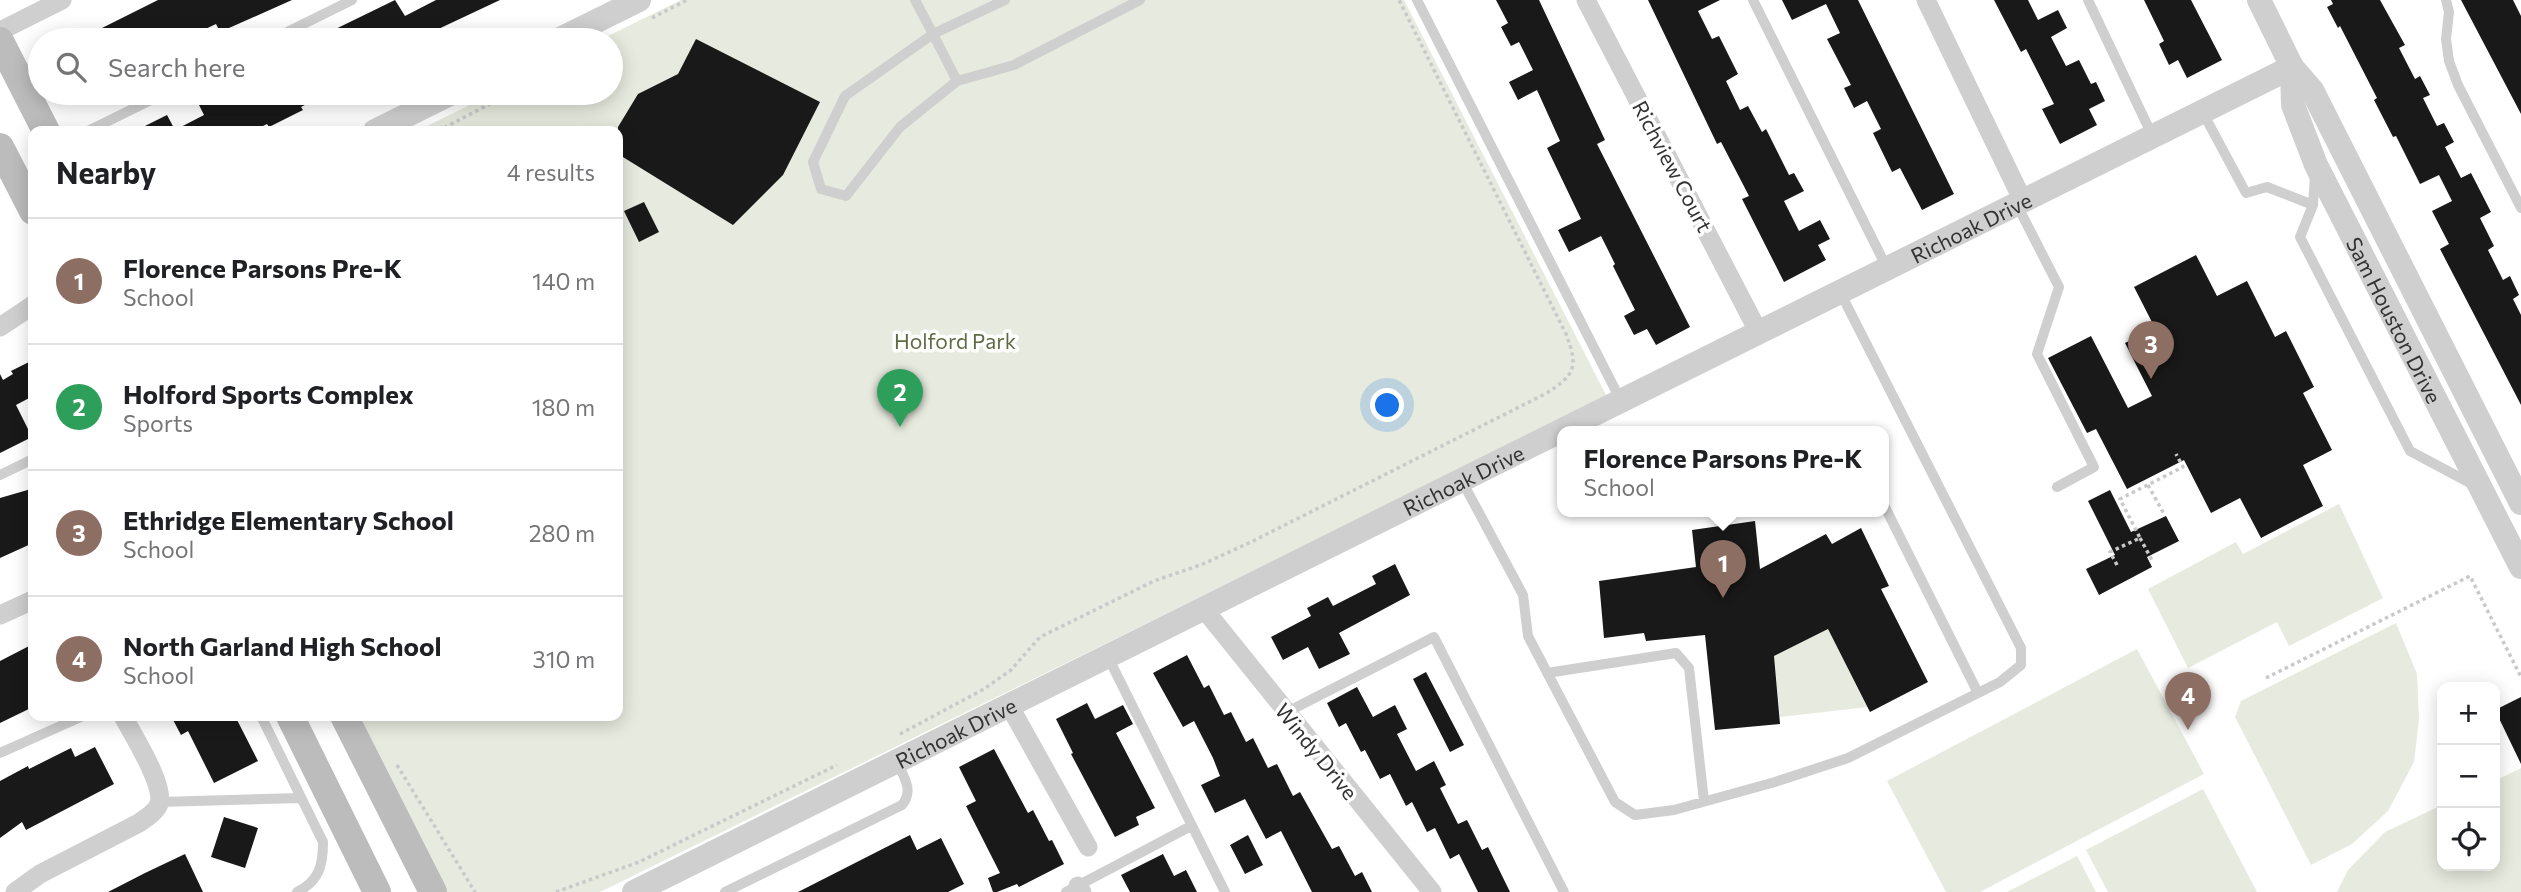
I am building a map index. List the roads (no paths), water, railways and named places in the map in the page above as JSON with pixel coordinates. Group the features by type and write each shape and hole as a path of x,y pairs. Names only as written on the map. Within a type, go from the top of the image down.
{"main road":[{"path":"0,41 28,96"},
{"path":"33,105 43,126"},
{"path":"0,147 28,201"},
{"path":"292,721 377,892"},
{"path":"347,721 433,892"}],"street":[{"path":"0,31 62,0"},
{"path":"582,28 639,0"},
{"name":"Richview Court","path":"1586,0 1759,333"},
{"path":"1926,0 2020,203"},
{"name":"Sam Houston Drive","path":"2259,0 2292,67 2312,90 2521,503"},
{"name":"Richoak Drive","path":"1580,426 1621,401 2292,67"},
{"name":"Sam Houston Drive","path":"2292,67 2293,105 2316,165 2521,567"},
{"path":"384,126 427,105"},
{"path":"0,327 28,308"},
{"name":"Richoak Drive","path":"634,892 894,750 1009,705 1462,480 1557,437"},
{"path":"0,615 28,602"},
{"name":"Windy Drive","path":"1204,609 1432,892"},
{"path":"1009,705 1087,847"},
{"path":"15,892 40,874 139,823 153,812 160,802 158,783 126,721"}],"lane":[{"path":"295,28 352,0"},
{"path":"915,0 957,80"},
{"path":"1005,0 933,34 845,96 813,162 821,189 846,196 900,127 957,80 1014,65 1140,0"},
{"path":"1417,0 1621,401"},
{"path":"1753,0 1887,269"},
{"path":"2088,0 2153,137"},
{"path":"2446,0 2449,61 2458,85 2521,208"},
{"path":"98,126 141,105"},
{"path":"2202,112 2246,193 2267,187 2313,205"},
{"path":"2316,165 2313,205 2300,237 2410,451 2481,489"},
{"path":"2020,203 2059,287 2037,354 2094,467 2057,487"},
{"path":"1462,480 1523,595 1528,636 1615,802 1635,815 1674,810 1848,758 2000,682 2021,665 2021,648 1840,292"},
{"path":"0,475 28,461"},
{"path":"1889,515 1978,693"},
{"path":"1287,712 1434,637 1564,892"},
{"path":"1547,673 1676,653 1689,668 1704,802"},
{"path":"1108,657 1225,892"},
{"path":"0,753 72,721"},
{"path":"263,721 323,842 320,873 311,885 297,892"},
{"path":"725,892 902,805 906,800 908,783 894,750"},
{"path":"160,802 301,798"},
{"path":"1075,890 1191,826"}],"place":[{"name":"Ethridge Elementary School","path":"2151,379"},
{"name":"Holford Sports Complex","path":"900,427"},
{"name":"Florence Parsons Pre-K","path":"1723,598"},
{"name":"North Garland High School","path":"2188,730"}],"park label":[{"name":"Holford Park","path":"955,340"}]}
